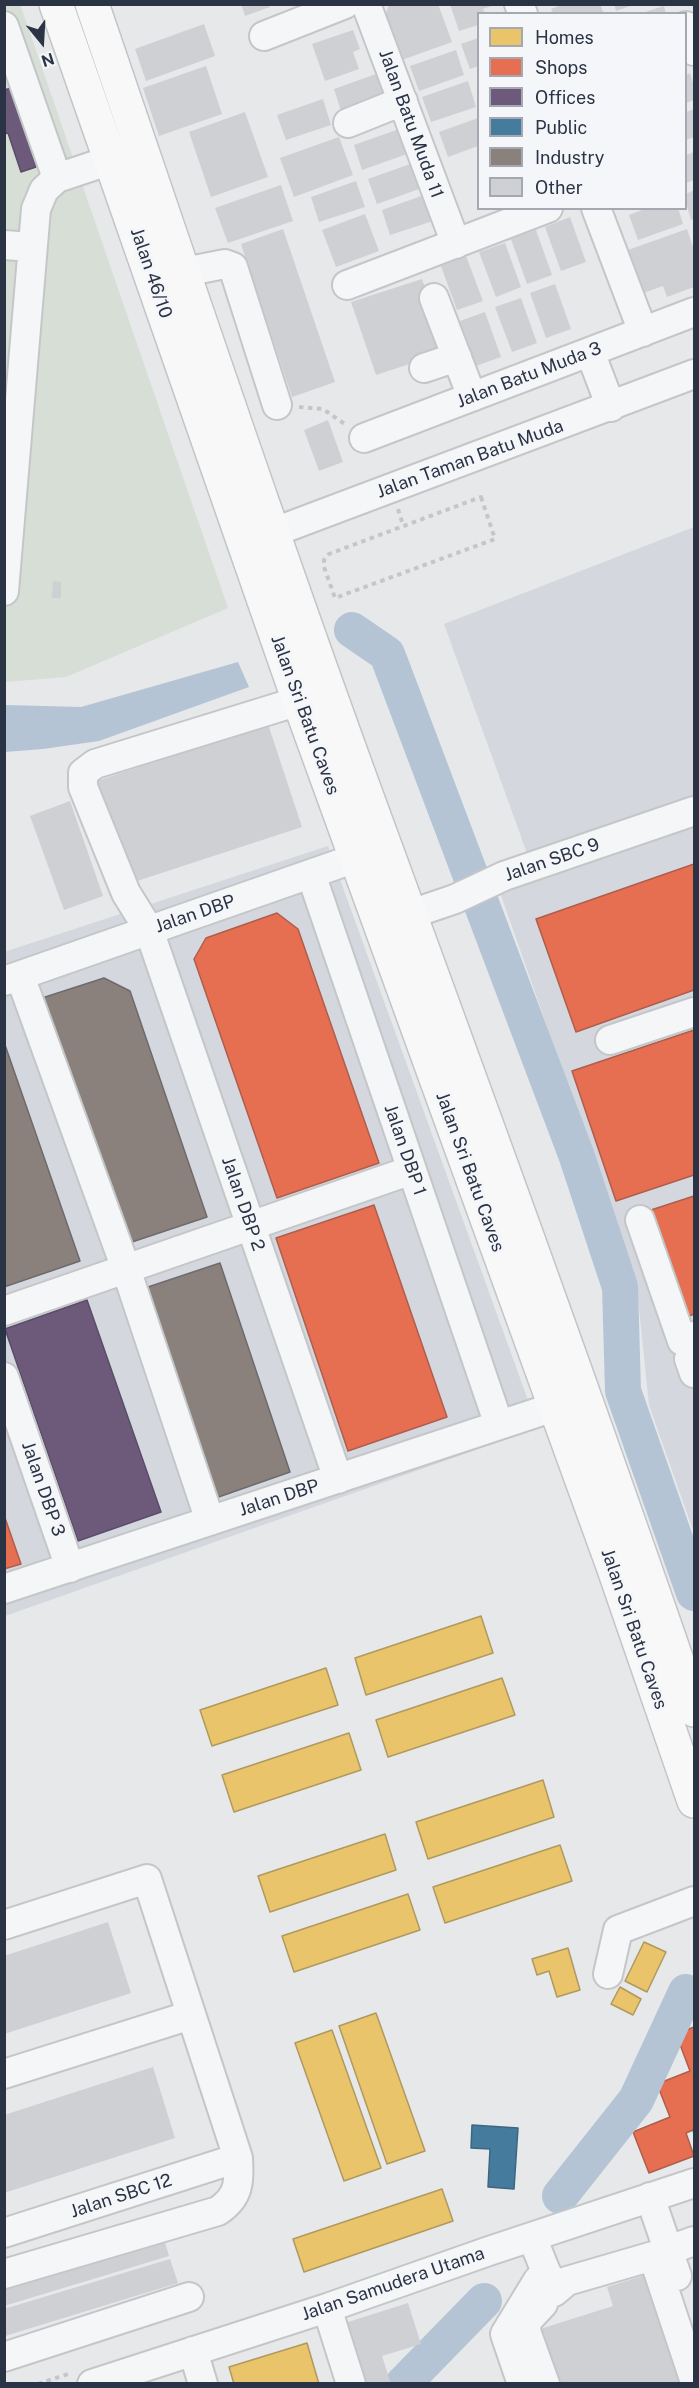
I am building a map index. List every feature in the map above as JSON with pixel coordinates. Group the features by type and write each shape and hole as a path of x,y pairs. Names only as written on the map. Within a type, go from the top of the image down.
{"main road":[{"name":"Jalan 46/10","path":"56,4 111,160 259,538"},
{"name":"Jalan 46/10","path":"92,4 184,272 259,538"},
{"name":"Jalan Sri Batu Caves","path":"259,538 300,701 371,853 411,914 632,1528 694,1710"},
{"name":"Jalan Sri Batu Caves","path":"259,538 371,853 554,1407 694,1801"}],"street":[{"path":"264,36 345,4"},
{"name":"Jalan Batu Muda 11","path":"366,4 456,244"},
{"path":"4,27 57,178"},
{"path":"687,29 694,51"},
{"path":"348,123 403,101"},
{"path":"4,591 36,209 44,190 57,178 111,160"},
{"path":"347,285 543,210"},
{"path":"597,210 643,332"},
{"path":"4,245 32,247"},
{"path":"184,272 225,264 233,267 277,405"},
{"path":"434,298 472,397"},
{"name":"Jalan Batu Muda 3","path":"364,438 694,312"},
{"path":"590,352 611,407"},
{"path":"424,369 457,357"},
{"name":"Jalan Taman Batu Muda","path":"259,538 694,374"},
{"name":"Jalan DBP 2","path":"300,701 95,764 83,773 83,787 126,893 149,930 338,1479"},
{"name":"Jalan SBC 9","path":"411,914 455,899 504,876 694,811"},
{"name":"Jalan DBP","path":"12,979 371,853"},
{"name":"Jalan DBP 1","path":"311,874 499,1425"},
{"path":"12,979 126,1269 210,1521"},
{"path":"610,1040 694,1012"},
{"path":"4,1311 412,1170"},
{"path":"640,1220 682,1341 694,1336"},
{"path":"694,1357 690,1359 694,1373"},
{"name":"Jalan DBP 3","path":"4,1377 70,1568"},
{"name":"Jalan DBP","path":"4,1589 554,1407"},
{"path":"4,1925 147,1879 238,2158 239,2184 233,2196 218,2211 4,2274"},
{"path":"608,1974 618,1930 694,1901"},
{"path":"4,2074 191,2015"},
{"name":"Jalan SBC 12","path":"4,2233 238,2158"},
{"name":"Jalan Samudera Utama","path":"92,2384 327,2308 694,2182"},
{"path":"650,2197 682,2245 694,2330"},
{"path":"532,2237 551,2283"},
{"path":"522,2384 505,2334 538,2280 551,2283 567,2281 653,2256 694,2379"},
{"path":"545,2384 526,2331 527,2321 551,2283"},
{"path":"4,2357 189,2297"},
{"path":"327,2308 351,2384"},
{"path":"193,2351 203,2384"}],"path":[{"path":"277,405 323,409 364,438"},
{"path":"481,497 495,539 335,597 324,567 324,560 330,554 481,497"}],"shaded area":[{"path":"20,4 228,608 66,677 5,682 4,5"},
{"path":"694,527 694,1533 649,1405 636,1279 492,870 528,856 444,624"},
{"path":"328,846 538,1428 5,1616 4,952"}],"water":[{"path":"238,662 249,687 99,741 5,752 5,705 81,707"}],"building: Homes":[{"path":"481,1616 493,1653 366,1695 355,1658"},
{"path":"326,1668 338,1705 212,1746 200,1710"},
{"path":"502,1678 515,1715 388,1757 376,1720"},
{"path":"349,1733 361,1770 234,1812 222,1775"},
{"path":"543,1780 554,1817 428,1859 416,1822"},
{"path":"385,1834 396,1870 270,1912 258,1876"},
{"path":"560,1845 572,1881 445,1923 433,1887"},
{"path":"408,1894 420,1930 294,1972 282,1936"},
{"path":"644,1942 666,1952 647,1992 625,1981"},
{"path":"568,1948 580,1990 557,1997 549,1971 537,1975 532,1959"},
{"path":"620,1987 641,1999 633,2015 611,2004"},
{"path":"376,2013 425,2151 387,2164 339,2026"},
{"path":"332,2030 381,2168 344,2181 295,2043"},
{"path":"442,2189 453,2221 304,2272 293,2239"},
{"path":"307,2343 319,2384 234,2384 229,2367"}],"building: Shops":[{"path":"694,864 694,990 576,1032 536,919"},
{"path":"277,913 298,929 379,1163 277,1198 194,959 206,938"},
{"path":"694,1030 694,1175 616,1201 572,1071"},
{"path":"694,1196 694,1314 687,1317 651,1210"},
{"path":"374,1205 447,1417 348,1451 276,1238"},
{"path":"4,1515 21,1564 4,1569"},
{"path":"694,2027 694,2134 693,2130 686,2133 694,2156 649,2173 633,2132 670,2117 657,2084 690,2071 676,2034"}],"building: Offices":[{"path":"15,87 36,167 21,172 8,133 4,134 4,90"},
{"path":"87,1300 161,1512 78,1541 5,1329"}],"building: Public":[{"path":"472,2125 518,2128 514,2189 488,2187 490,2149 471,2148"}],"building: Industry":[{"path":"104,978 130,991 207,1217 123,1245 39,999"},
{"path":"4,1042 80,1261 4,1287"},
{"path":"220,1263 290,1472 210,1500 139,1290"}],"building: Other":[{"path":"241,4 269,4 270,7 245,16"},
{"path":"389,4 438,4 452,42 399,61 384,20"},
{"path":"450,4 494,4 483,9 484,12 477,12 477,25 459,31"},
{"path":"564,4 600,4 603,12 552,12 551,9"},
{"path":"614,4 633,4 633,5 616,11"},
{"path":"664,6 666,12 645,12"},
{"path":"204,24 215,56 146,81 135,49"},
{"path":"353,30 360,49 353,52 359,69 325,81 312,44"},
{"path":"477,38 477,66 470,69 461,44"},
{"path":"456,50 464,75 419,91 410,66"},
{"path":"206,66 222,114 159,136 143,88"},
{"path":"379,73 388,98 342,114 334,89"},
{"path":"690,73 694,86 694,100 687,103 687,74"},
{"path":"468,81 476,107 431,122 422,97"},
{"path":"323,99 331,125 286,140 277,115"},
{"path":"694,109 694,137 687,140 687,112"},
{"path":"245,112 268,177 211,197 189,132"},
{"path":"477,118 477,146 448,157 439,132"},
{"path":"399,129 407,154 362,170 354,145"},
{"path":"339,137 353,175 294,197 280,158"},
{"path":"694,152 694,180 687,183 687,155"},
{"path":"413,163 422,188 377,204 368,179"},
{"path":"356,181 365,207 319,222 311,197"},
{"path":"281,185 293,221 228,243 215,208"},
{"path":"694,190 694,219 691,220 687,206 687,194"},
{"path":"427,194 436,220 390,235 382,210"},
{"path":"642,210 679,210 683,224 638,240 629,215"},
{"path":"365,214 379,251 336,267 322,230"},
{"path":"570,217 586,262 561,271 545,227"},
{"path":"283,229 335,382 292,397 241,244"},
{"path":"687,229 694,250 694,287 667,297 663,286 643,293 628,250"},
{"path":"536,230 552,275 527,284 511,239"},
{"path":"505,243 521,287 496,297 479,252"},
{"path":"466,256 483,301 457,310 441,266"},
{"path":"422,279 446,352 376,375 351,302"},
{"path":"555,284 571,329 546,338 530,293"},
{"path":"521,298 537,343 512,352 495,307"},
{"path":"485,312 501,357 476,366 460,321"},
{"path":"328,420 343,462 319,471 304,430"},
{"path":"53,581 61,582 61,598 52,598"},
{"path":"268,724 302,827 131,883 97,781"},
{"path":"70,801 103,896 64,910 30,816"},
{"path":"108,1922 131,1993 4,2034 4,1956"},
{"path":"153,2067 175,2138 4,2193 4,2115"},
{"path":"162,2232 169,2256 4,2306 4,2280"},
{"path":"170,2259 178,2283 5,2336 4,2309"},
{"path":"655,2272 691,2384 554,2384 537,2330 613,2306 607,2287"},
{"path":"408,2303 421,2344 382,2356 391,2384 361,2384 342,2324"}],"waterway":[{"path":"352,630 387,654 577,1157 620,1287 623,1391 694,1593"},
{"path":"560,2196 636,2100 686,1992"},
{"path":"403,2384 484,2301"}]}
